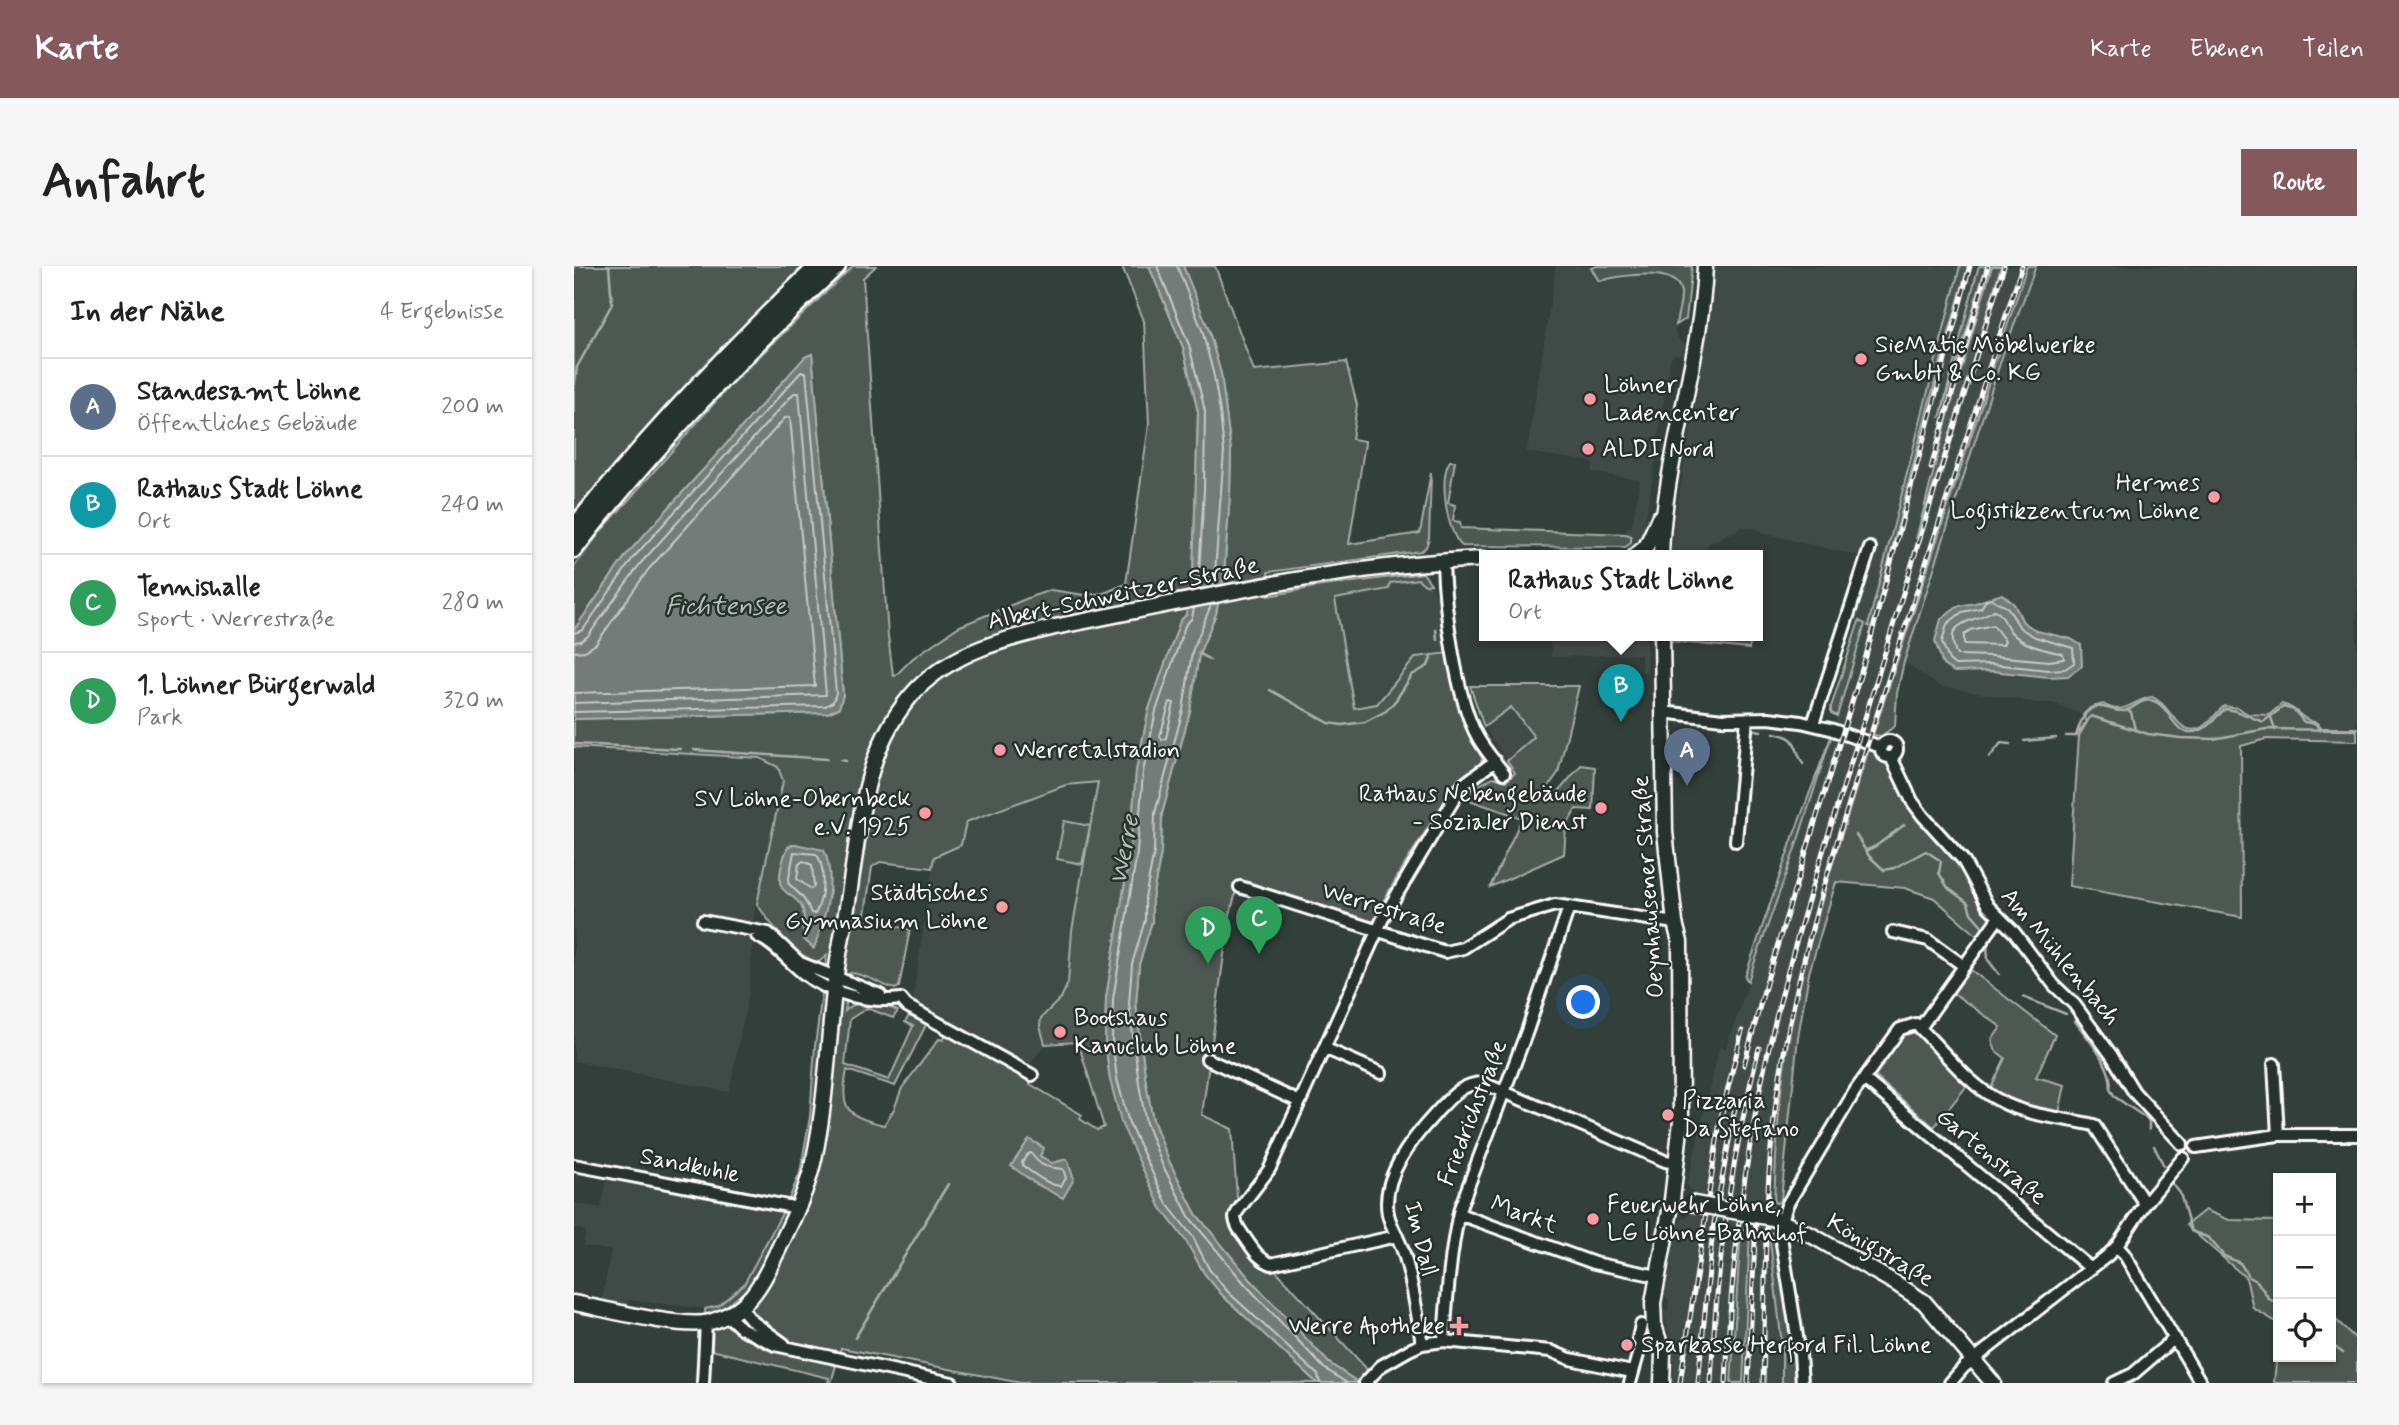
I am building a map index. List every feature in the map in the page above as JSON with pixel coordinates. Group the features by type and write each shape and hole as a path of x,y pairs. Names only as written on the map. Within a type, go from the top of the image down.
{"highway":[{"path":"574,528 680,405 818,266"},
{"path":"574,549 655,452 709,393 837,266"}],"main road":[{"path":"1661,550 1664,507 1694,351 1705,266"},
{"path":"1642,550 1664,507"},
{"name":"Albert-Schweitzer-Straße","path":"734,1312 759,1286 798,1208 812,1166 836,976 866,782 878,747 890,724 928,680 966,654 994,643 1055,627 1354,570 1479,559"},
{"name":"Oeynhausener Straße","path":"1662,641 1665,832 1675,923 1680,942 1681,1121 1672,1200 1657,1276 1653,1315 1663,1354 1662,1383"},
{"name":"Königstraße","path":"1672,1200 1777,1220 1897,1284 1924,1302 1993,1383"},
{"path":"574,1303 675,1321 706,1323 734,1312"}],"street":[{"path":"1662,712 1747,719 1769,718 1813,724 1870,548"},
{"path":"1443,561 1461,689 1478,737 1504,773"},
{"path":"1736,841 1747,719"},
{"name":"Am Mühlenbach","path":"1813,724 1881,747 1886,742 1894,743 1896,751 1891,757 1923,816 1963,860 1988,906 2014,932 2054,985 2074,1004 2098,1035 2134,1092 2182,1144"},
{"path":"1397,1236 1271,1264 1259,1258 1238,1227 1235,1216 1237,1209 1258,1188 1270,1168 1377,930 1457,794 1464,784 1494,761"},
{"name":"Werrestraße","path":"1240,887 1445,953 1463,948 1508,919 1546,906 1569,906 1675,923"},
{"name":"Friedrichstraße","path":"1444,1340 1449,1271 1459,1214 1531,1021 1569,906"},
{"path":"1920,1028 1998,917"},
{"path":"702,921 756,932 759,930 773,936 800,963 892,1000"},
{"path":"756,932 757,936 766,940 805,975 834,992 901,999 907,1006 1032,1075"},
{"path":"1894,932 1928,940 1964,966"},
{"path":"1802,1383 1800,1355 1777,1220 1824,1140 1900,1029 1916,1024 1983,1091 2000,1102 2018,1109 2094,1125 2145,1204"},
{"path":"1324,1048 1381,1073"},
{"path":"1208,1059 1300,1102"},
{"path":"2274,1064 2278,1135"},
{"name":"Gartenstraße","path":"1864,1079 2090,1268"},
{"name":"Im Dall","path":"1422,1344 1404,1251 1387,1211 1387,1198 1408,1144 1461,1088 1483,1083 1665,1161 1677,1163"},
{"path":"2196,1147 2278,1135 2357,1135"},
{"path":"2191,1142 2196,1147 2195,1156 2189,1159 2183,1158 2179,1153 2182,1144 2191,1142"},
{"path":"1950,1383 1973,1360 2117,1246 2145,1204 2183,1158"},
{"name":"Sandkuhle","path":"574,1165 798,1208"},
{"name":"Markt","path":"1459,1214 1594,1263 1657,1276"},
{"path":"2117,1246 2201,1383"},
{"path":"734,1312 752,1321 781,1343 800,1351 951,1383"},
{"path":"703,1383 706,1323"},
{"path":"1367,1381 1381,1366 1422,1344 1444,1340 1551,1351 1631,1377 1640,1344 1638,1339 1641,1325"},
{"path":"2114,1383 2133,1374 2175,1338"}],"shaded area":[{"path":"574,266 803,266 664,408 574,512"},
{"path":"853,266 876,266 863,278 888,636 895,676 913,658 958,627 1033,596 1051,590 1085,595 1104,593 1126,584 1149,424 1144,321 1122,266 1149,266 1183,347 1198,412 1193,577 1186,615 1180,622 1149,709 1136,771 1130,852 1106,998 1105,1041 1110,1080 1161,1208 1186,1241 1204,1273 1223,1296 1317,1383 1021,1383 841,1348 831,1383 828,1383 829,1378 707,1349 705,1309 718,1306 744,1284 786,1206 800,1173 810,1117 815,1046 827,955 819,962 802,954 776,929 757,904 783,781 778,767 760,758 574,747 574,719 827,713 839,708 843,695 812,354 805,357 627,554 574,630 574,567 602,530 732,383","holes":["1098,782 1072,931 1068,983 1061,998 1041,1018 1040,1026 1045,1044 1078,1042 1104,1127 1097,1130 1080,1119 1082,1115 1030,1084 1030,1077 951,1025 943,1040 939,1039 902,1088 884,1125 853,1114 845,1102 847,1070 895,1086 927,1023 909,1016 905,1022 913,1026 889,1080 845,1065 850,1019 867,1008 893,1018 898,1011 877,1004 863,1003 851,1006 845,1011 850,973 895,989 899,987 910,929 864,921 872,867 880,862 932,868 934,857 961,845 966,822 1066,785","795,844 830,891 813,948 802,928 804,916 801,904 780,882 785,853 789,846"]},
{"path":"1183,266 1215,266 1254,371 1346,362 1357,405 1352,439 1365,441 1349,544 1420,533 1431,472 1429,538 1426,547 1421,551 1268,572 1269,596 1315,587 1423,573 1431,584 1425,585 1418,579 1390,583 1389,589 1335,599 1354,708 1377,704 1416,657 1449,653 1460,707 1482,758 1481,763 1453,785 1456,787 1405,864 1377,912 1373,925 1238,884 1229,918 1202,1115 1232,1129 1239,1224 1271,1265 1365,1367 1374,1383 1359,1383 1329,1363 1249,1278 1196,1214 1169,1161 1153,1120 1146,1083 1136,1004 1139,964 1152,921 1152,899 1161,853 1162,814 1190,711 1199,654 1216,614 1224,573 1230,495 1231,451 1221,374 1208,328"},
{"name":"Löhner Ladencenter","path":"1556,266 1597,266 1592,268 1599,280 1650,268 1666,270 1678,281 1681,293 1675,332 1685,344 1682,355 1675,354 1670,359 1641,541 1643,543 1637,548 1625,547 1631,542 1631,536 1626,534 1627,527 1632,527 1640,480 1592,472 1593,462 1527,452"},
{"path":"1692,266 1686,319 1676,325 1681,292 1670,278 1647,274 1599,281 1591,268"},
{"path":"1714,266 1960,266 1871,627 1968,266 2027,266 1857,788 1812,940 1796,1007 1783,1073 1776,1137 1774,1202 1769,1232 1782,1345 1782,1383 1672,1383 1674,1352 1663,1311 1668,1310 1669,1301 1664,1294 1678,1225 1682,1218 1689,1215 1693,1191 1687,1185 1719,1048 1726,1048 1798,840 1865,625 1843,613 1859,556 1743,527 1708,544 1707,550 1672,550 1675,515 1702,369"},
{"path":"1960,266 1968,266 1928,407 1872,627 1868,626"},
{"path":"1979,266 1986,266 1940,418 1976,276"},
{"path":"1992,266 2001,266 1916,539 1950,408"},
{"path":"2027,266 2036,266 2002,357 1904,662 1897,693 1895,726 1881,736 1873,735"},
{"path":"2036,266 2357,266 2357,728 2321,728 2317,723 2305,720 2294,708 2269,715 2248,714 2238,708 2224,706 2201,728 2189,729 2182,727 2159,699 2143,698 2124,709 2090,708 2083,715 2053,703 2038,703 1939,686 1904,662 2002,357","holes":["2002,594 2014,604 2023,622 2037,631 2071,639 2049,677 1991,671 1954,672 1959,606"]},
{"path":"1450,461 1455,461 1448,503 1455,505 1453,521 1460,522 1461,528 1626,534 1631,536 1631,543 1625,547 1462,546 1452,530 1446,505 1446,468"},
{"path":"1419,579 1425,585 1431,584 1441,603 1449,653 1416,657 1377,705 1354,709 1335,599 1389,589 1390,583"},
{"path":"1859,621 1865,624 1837,716 1831,713 1831,707"},
{"path":"1551,641 1647,641 1647,672 1642,672 1641,654 1551,657"},
{"path":"1670,641 1751,641 1749,649"},
{"path":"1470,686 1579,686 1558,773 1543,797 1554,797 1581,765 1595,767 1593,810 1576,809 1566,827 1564,854 1490,887 1522,818 1460,797 1493,777 1506,781 1515,773 1507,761 1534,737 1511,707 1484,727"},
{"path":"2152,697 2187,729 2202,727 2224,706 2238,708 2248,714 2269,715 2282,704 2317,723 2321,728 2357,728 2357,741 2266,739 2241,746 2242,917 2069,886 2079,736 2087,722 2083,715 2090,708 2103,704 2117,709"},
{"path":"1511,707 1535,737 1507,761 1484,727"},
{"path":"1832,734 1798,840 1748,981 1745,977"},
{"path":"1870,746 1888,761 1963,865 1991,915 1992,923 1981,939 1934,898 1905,888 1836,882 1809,973 1798,1037 1781,1199 1777,1203 1774,1202 1778,1123 1783,1075 1798,992 1819,909"},
{"path":"574,747 760,758 778,767 783,781 754,915 749,991 729,1092 574,1061"},
{"name":"Städtisches Gymnasium Löhne","path":"1099,782 1072,931 1068,983 1061,998 1041,1019 1045,1044 1026,1070 912,1004 934,857 966,822 1066,785"},
{"path":"1064,821 1090,826 1082,864 1057,859"},
{"path":"1971,970 2055,1035 2036,1077 2065,1085 2059,1113 2019,1103 1990,1090 2005,1058 1996,1051 1992,1040 2001,1027 1953,993"},
{"path":"1914,1027 1969,1083 1934,1127 1870,1072 1901,1031"},
{"path":"608,1173 786,1206 744,1284 718,1306 705,1309 629,1300 628,1306 602,1301 611,1250 583,1246 586,1231 575,1228 574,1231 574,1203 601,1208"},
{"path":"2205,1210 2229,1220 2273,1221 2273,1320 2253,1308 2246,1278 2186,1225"},
{"path":"1741,1229 1750,1230 1743,1383 1731,1383"},
{"path":"1769,1232 1776,1234 1798,1383 1782,1383 1782,1345"},
{"path":"2336,1320 2357,1340 2357,1383 2274,1383 2276,1362 2336,1362"}],"water":[{"path":"1149,266 1183,266 1208,328 1221,374 1231,451 1224,573 1216,614 1199,654 1190,711 1162,814 1161,853 1152,899 1152,921 1139,965 1136,1004 1146,1083 1153,1120 1169,1161 1196,1214 1249,1278 1329,1363 1359,1383 1317,1383 1223,1296 1204,1273 1186,1241 1161,1208 1122,1125 1110,1080 1105,1041 1106,998 1130,852 1136,771 1149,709 1180,621 1186,615 1193,577 1198,412 1183,347"},
{"name":"Fichtensee","path":"812,354 843,695 839,708 827,713 574,719 574,630 627,554 805,357"},
{"path":"2002,594 2014,604 2023,622 2037,631 2071,639 2081,645 2082,666 2068,676 2049,677 1991,671 1954,672 1943,665 1935,641 1941,619 1959,606"},
{"path":"795,844 824,850 828,862 828,899 814,948 804,940 802,907 780,884 785,855 789,846"},
{"path":"1029,1139 1044,1148 1040,1156 1052,1163 1067,1159 1074,1179 1063,1198 1036,1184 1011,1166"}],"waterway":[{"path":"574,390 577,367 612,304 609,266"},
{"path":"1436,629 1437,640"},
{"path":"1198,653 1210,660"},
{"path":"1270,690 1329,723 1342,725 1365,722 1386,711 1412,675 1428,666 1432,655"},
{"path":"2076,736 2084,716 2092,708 2124,711 2150,700 2159,704 2184,731 2196,732 2205,728 2225,709 2263,722 2283,707 2294,710 2304,722 2316,724 2320,731"},
{"path":"2127,710 2131,712 2135,730"},
{"path":"2066,736 2076,736 2091,716 2148,734 2181,738 2213,739 2266,729 2357,730"},
{"path":"2271,717 2275,730"},
{"path":"1751,729 1761,731"},
{"path":"1774,733 1792,740 1803,764"},
{"path":"2024,741 2056,738"},
{"path":"1989,758 2001,743 2010,744"},
{"path":"574,744 680,749"},
{"path":"694,750 827,759"},
{"path":"841,760 846,761"},
{"path":"1867,850 1904,825"},
{"path":"1856,835 1869,856 1884,870 1894,868 1926,851 1941,861 1939,873 1948,888 1968,903 1971,913 1984,928"},
{"path":"1987,944 1988,960 1999,974"},
{"path":"2023,997 2066,1014"},
{"path":"2075,1021 2104,1063 2110,1089 2115,1097 2146,1118 2149,1121 2149,1130"},
{"path":"2154,1146 2164,1166"},
{"path":"2171,1182 2180,1193 2191,1231 2209,1238 2224,1256 2240,1263 2249,1277 2257,1281 2273,1301"},
{"path":"855,1338 948,1184"},
{"path":"2336,1348 2343,1353"}],"railway":[{"path":"1744,1065 1766,983 1866,656 1970,266"},
{"path":"1931,468 1988,266"},
{"path":"1726,1383 1730,1309 1742,1199 1753,1125 1781,996 2004,266"},
{"path":"1763,1383 1766,1229 1771,1153 1780,1076 1799,981 1823,888 1852,794 2022,266"},
{"path":"1680,1383 1720,1121 1742,1031"},
{"path":"1711,1383 1726,1214 1740,1131 1759,1048"},
{"path":"1698,1383 1713,1229 1736,1102"},
{"path":"1748,1383 1756,1219"}],"place":[{"name":"SieMatic Möbelwerke GmbH & Co. KG","path":"1861,359"},
{"name":"Löhner Ladencenter","path":"1590,399"},
{"name":"ALDI Nord","path":"1588,449"},
{"name":"Hermes Logistikzentrum Löhne","path":"2214,497"},
{"name":"Rathaus Stadt Löhne","path":"1621,722"},
{"name":"Werretalstadion","path":"1000,750"},
{"name":"Standesamt Löhne","path":"1687,786"},
{"name":"Rathaus Nebengebäude - Sozialer Dienst","path":"1601,808"},
{"name":"SV Löhne-Obernbeck e.V. 1925","path":"925,813"},
{"name":"Städtisches Gymnasium Löhne","path":"1002,907"},
{"name":"Tennishalle","path":"1259,954"},
{"name":"1. Löhner Bürgerwald","path":"1208,964"},
{"name":"Bootshaus Kanuclub Löhne","path":"1060,1032"},
{"name":"Pizzaria Da Stefano","path":"1668,1115"},
{"name":"Feuerwehr Löhne, LG Löhne-Bahnhof","path":"1593,1219"},
{"name":"Werre Apotheke","path":"1459,1326"},
{"name":"Sparkasse Herford Fil. Löhne","path":"1627,1345"}],"water label":[{"name":"Werre","path":"1125,850"}]}
